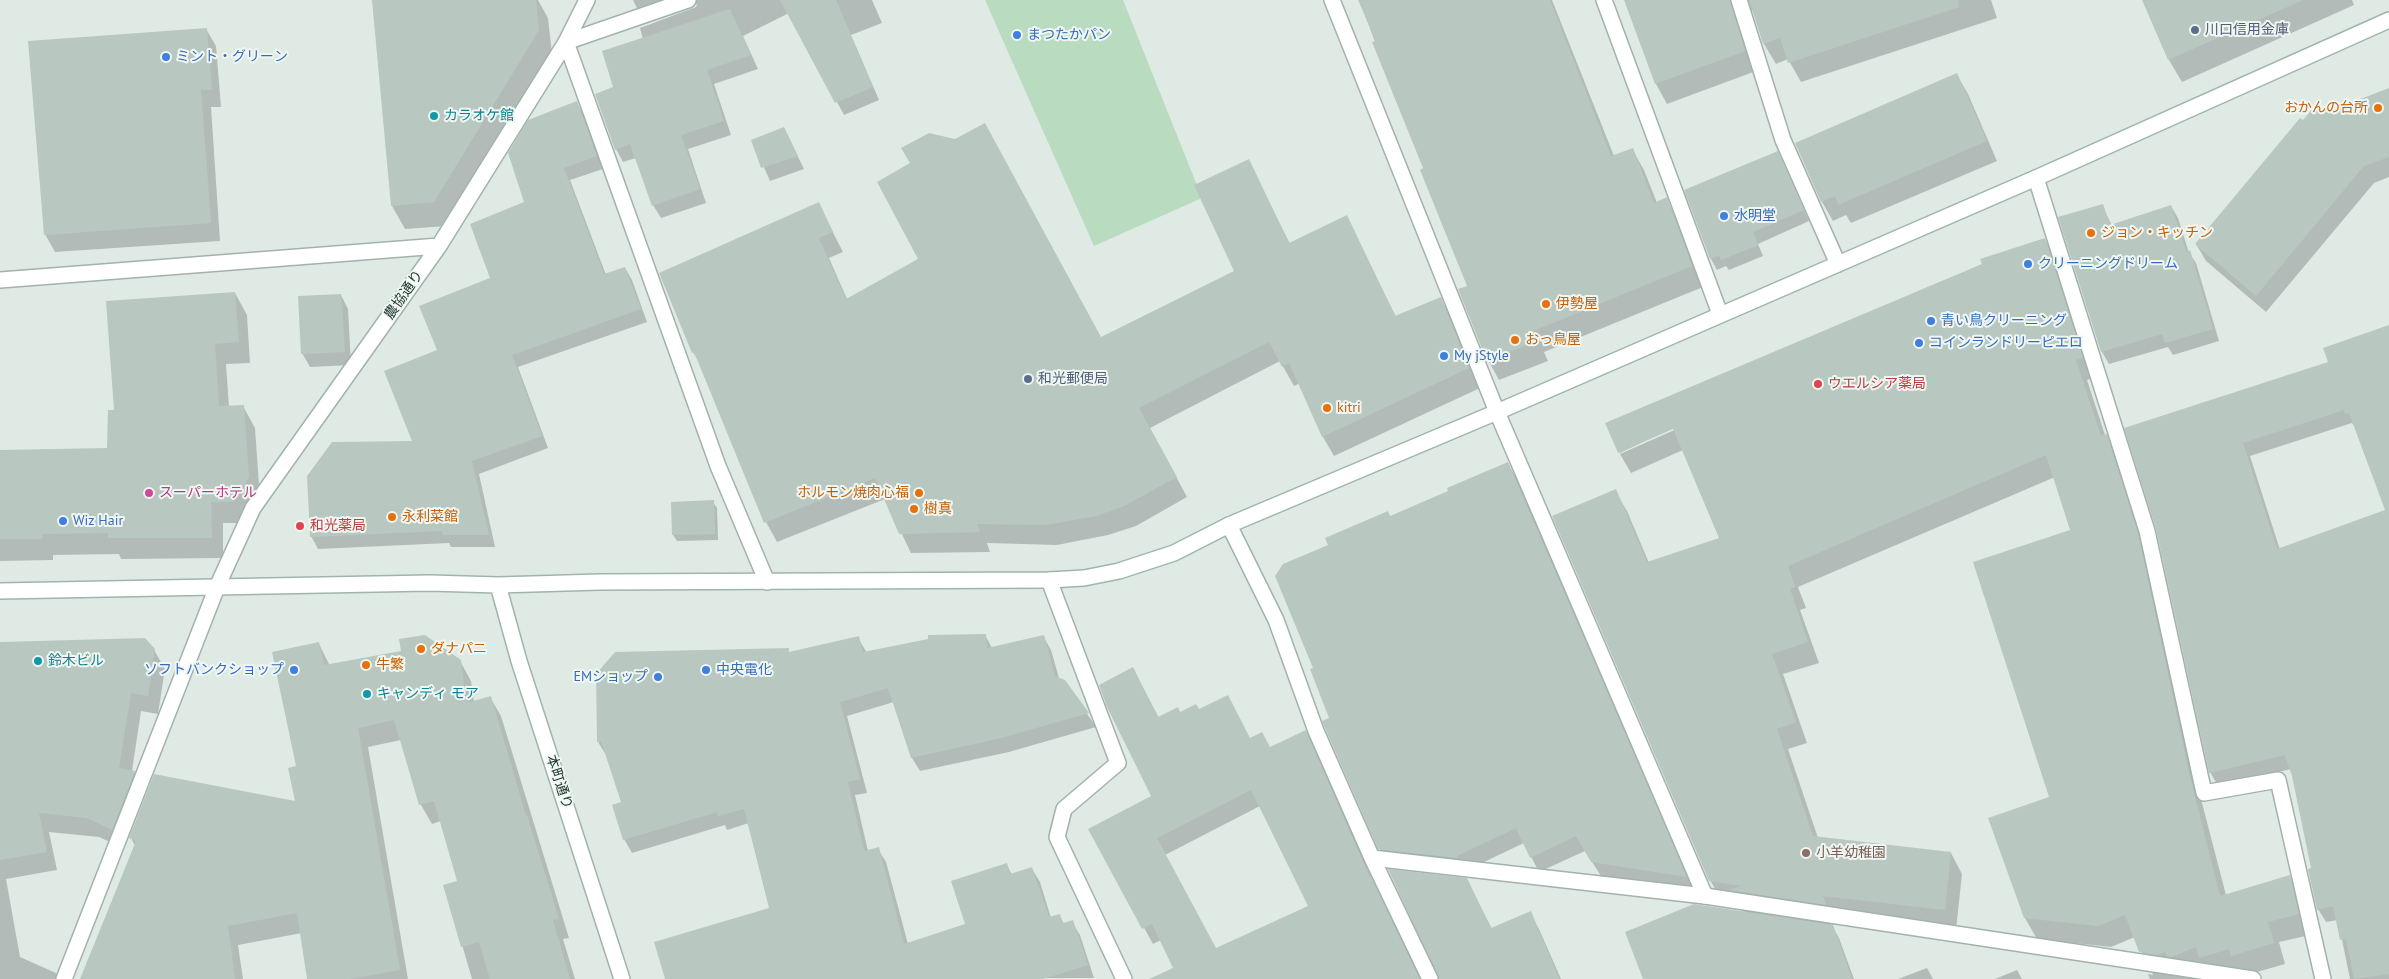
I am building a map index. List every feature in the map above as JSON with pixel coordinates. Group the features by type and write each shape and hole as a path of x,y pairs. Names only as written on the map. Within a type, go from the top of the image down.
{"street":[{"name":"農協通り","path":"64,979 217,587 253,508 439,246 566,42 587,0"},
{"path":"688,0 566,42 718,466 768,582"},
{"path":"1332,0 1497,412 1705,896"},
{"path":"1604,0 1720,314"},
{"path":"1739,0 1783,140 1838,264"},
{"path":"0,591 430,583 498,585 1049,580 1084,578 1119,571 1174,553 1229,525 1497,412 2036,178 2389,20"},
{"path":"2036,178 2147,531 2204,793 2278,780 2323,979"},
{"path":"0,280 439,246"},
{"path":"1229,525 1276,620 1316,731 1372,858 1430,979"},
{"path":"1049,580 1118,763 1064,809 1056,837 1124,979"},
{"name":"本町通り","path":"498,585 518,662 622,979"},
{"path":"1372,858 1705,896 2253,979"}],"green space":[{"path":"985,0 1123,0 1202,198 1094,246"}],"building":[{"name":"カラオケ館","path":"372,0 536,0 539,30 434,202 391,206"},
{"path":"780,0 836,0 873,87 835,103"},
{"path":"1358,0 1550,0 1611,156 1633,148 1654,203 1667,197 1692,266 1533,331 1537,341 1487,361 1458,289 1467,286 1420,170 1423,168 1372,42 1376,41"},
{"path":"1624,0 1730,0 1745,51 1655,84"},
{"path":"1749,0 1958,0 1959,7 1788,63 1780,38 1763,44"},
{"name":"川口信用金庫","path":"2142,0 2303,0 2168,60"},
{"path":"730,9 751,55 707,70 724,121 681,135 700,189 652,206 630,144 615,150 595,94 613,87 602,51"},
{"path":"207,28 212,90 201,90 211,223 44,235 28,41"},
{"path":"1957,73 1987,141 1838,205 1835,196 1821,202 1795,143"},
{"path":"2389,88 2389,157 2364,166 2256,296 2195,244 2300,118 2303,120 2317,104 2327,112"},
{"path":"577,101 597,156 564,168 604,274 625,267 641,309 512,355 542,436 472,461 489,535 443,535 442,531 310,537 307,476 332,442 412,441 384,371 437,350 419,306 490,278 470,224 524,202 508,153 528,120"},
{"path":"985,123 1101,337 1234,271 1194,185 1249,159 1289,243 1347,215 1395,316 1441,297 1469,368 1322,437 1289,363 1282,367 1269,342 1139,408 1177,477 1124,506 1096,516 1045,525 977,524 980,532 899,534 875,478 764,523 694,352 692,353 659,273 819,202 833,232 819,238 846,299 918,259 877,182 910,163 901,148 929,133 955,139"},
{"path":"784,127 798,156 761,168 751,140"},
{"path":"1778,151 1804,210 1753,232 1758,245 1721,260 1719,255 1710,259 1684,190"},
{"path":"2103,204 2110,225 2171,205 2187,253 2190,250 2213,329 2165,343 2162,334 2101,352 2058,217"},
{"path":"2045,238 2083,358 2076,360 2101,436 2107,434 2138,533 2190,777 2220,896 2290,875 2299,914 2268,922 2274,943 2231,956 2229,949 2199,958 2196,947 2171,957 2167,956 2165,952 2157,955 2139,952 2125,915 2098,926 2024,918 1988,818 2049,797 1973,562 2070,530 2046,455 1788,566 1795,587 1790,589 1808,642 1772,654 1796,722 1777,729 1813,836 1951,852 1945,910 1823,896 1826,905 1729,890 1741,886 1709,881 1552,516 1616,489 1647,562 1719,538 1673,429 1618,453 1605,423 1982,264 1980,259"},
{"path":"235,292 239,342 215,344 219,406 244,405 249,477 233,502 211,502 212,538 108,538 108,533 42,534 42,539 0,539 0,450 107,448 108,410 114,410 106,301"},
{"path":"341,294 345,352 301,354 298,296"},
{"path":"2389,325 2389,974 2354,979 2346,939 2340,940 2333,906 2317,910 2308,869 2311,868 2292,776 2285,755 2209,773 2156,529 2124,428 2328,362 2323,348","holes":["2344,410 2345,414 2349,413 2385,510 2277,549 2243,443"]},
{"path":"1508,462 1687,877 1591,862 1576,836 1530,858 1516,828 1457,856 1458,858 1378,849 1325,728 1322,721 1329,718 1310,669 1313,668 1275,576 1283,564 1328,545 1325,538 1388,511 1390,516 1448,491 1447,488"},
{"path":"714,500 715,534 672,535 671,502"},
{"path":"986,634 987,648 1044,635 1055,676 1065,680 1089,713 1001,738 911,758 888,688 840,702 860,779 848,782 864,851 879,847 904,944 965,924 951,881 1007,863 1010,874 1032,867 1049,917 1060,914 1063,923 1073,920 1088,965 1043,979 665,979 654,942 769,908 744,809 718,816 717,812 623,840 612,805 621,802 601,741 597,742 596,674 615,652 789,648 789,652 859,636 863,652 928,639 928,635"},
{"path":"425,635 461,660 466,703 491,696 526,816 559,919 553,920 570,979 490,979 479,942 461,947 443,885 457,881 434,801 419,805 394,720 358,728 400,970 349,979 307,979 297,913 228,926 235,979 80,979 136,841 129,838 154,774 295,801 288,768 296,766 272,652 319,642 324,665 401,651 399,639"},
{"path":"145,638 155,649 148,696 131,693 119,768 135,771 112,830 87,818 39,813 47,852 0,860 0,642"},
{"path":"1133,667 1158,717 1178,707 1180,712 1196,704 1199,709 1228,695 1250,738 1262,732 1270,747 1306,730 1363,862 1420,979 1149,979 1173,968 1152,924 1142,929 1088,829 1151,796 1107,707 1099,685","holes":["1251,790 1308,906 1216,948 1157,838"]},
{"path":"1388,869 1467,878 1491,928 1531,911 1559,979 1439,979"},
{"path":"1694,904 1833,925 1852,979 1643,979 1625,932"}],"place":[{"name":"川口信用金庫","path":"2195,30"},
{"name":"まつたかパン","path":"1017,35"},
{"name":"ミント・グリーン","path":"166,57"},
{"name":"おかんの台所","path":"2378,108"},
{"name":"カラオケ館","path":"434,116"},
{"name":"水明堂","path":"1724,216"},
{"name":"ジョン・キッチン","path":"2091,233"},
{"name":"クリーニングドリーム","path":"2028,264"},
{"name":"伊勢屋","path":"1546,304"},
{"name":"青い鳥クリーニング","path":"1931,321"},
{"name":"おっ鳥屋","path":"1515,340"},
{"name":"コインランドリーピエロ","path":"1919,343"},
{"name":"My jStyle","path":"1444,356"},
{"name":"和光郵便局","path":"1028,379"},
{"name":"ウエルシア薬局","path":"1818,384"},
{"name":"kitri","path":"1327,408"},
{"name":"スーパーホテル","path":"149,493"},
{"name":"ホルモン焼肉心福","path":"919,493"},
{"name":"樹真","path":"914,509"},
{"name":"永利菜館","path":"392,517"},
{"name":"Wiz Hair","path":"63,521"},
{"name":"和光薬局","path":"300,526"},
{"name":"ダナパニ","path":"421,649"},
{"name":"鈴木ビル","path":"38,661"},
{"name":"牛繁","path":"366,665"},
{"name":"ソフトバンクショップ","path":"294,670"},
{"name":"中央電化","path":"706,670"},
{"name":"EMショップ","path":"658,677"},
{"name":"キャンディ モア","path":"367,694"},
{"name":"小羊幼稚園","path":"1806,853"}]}
